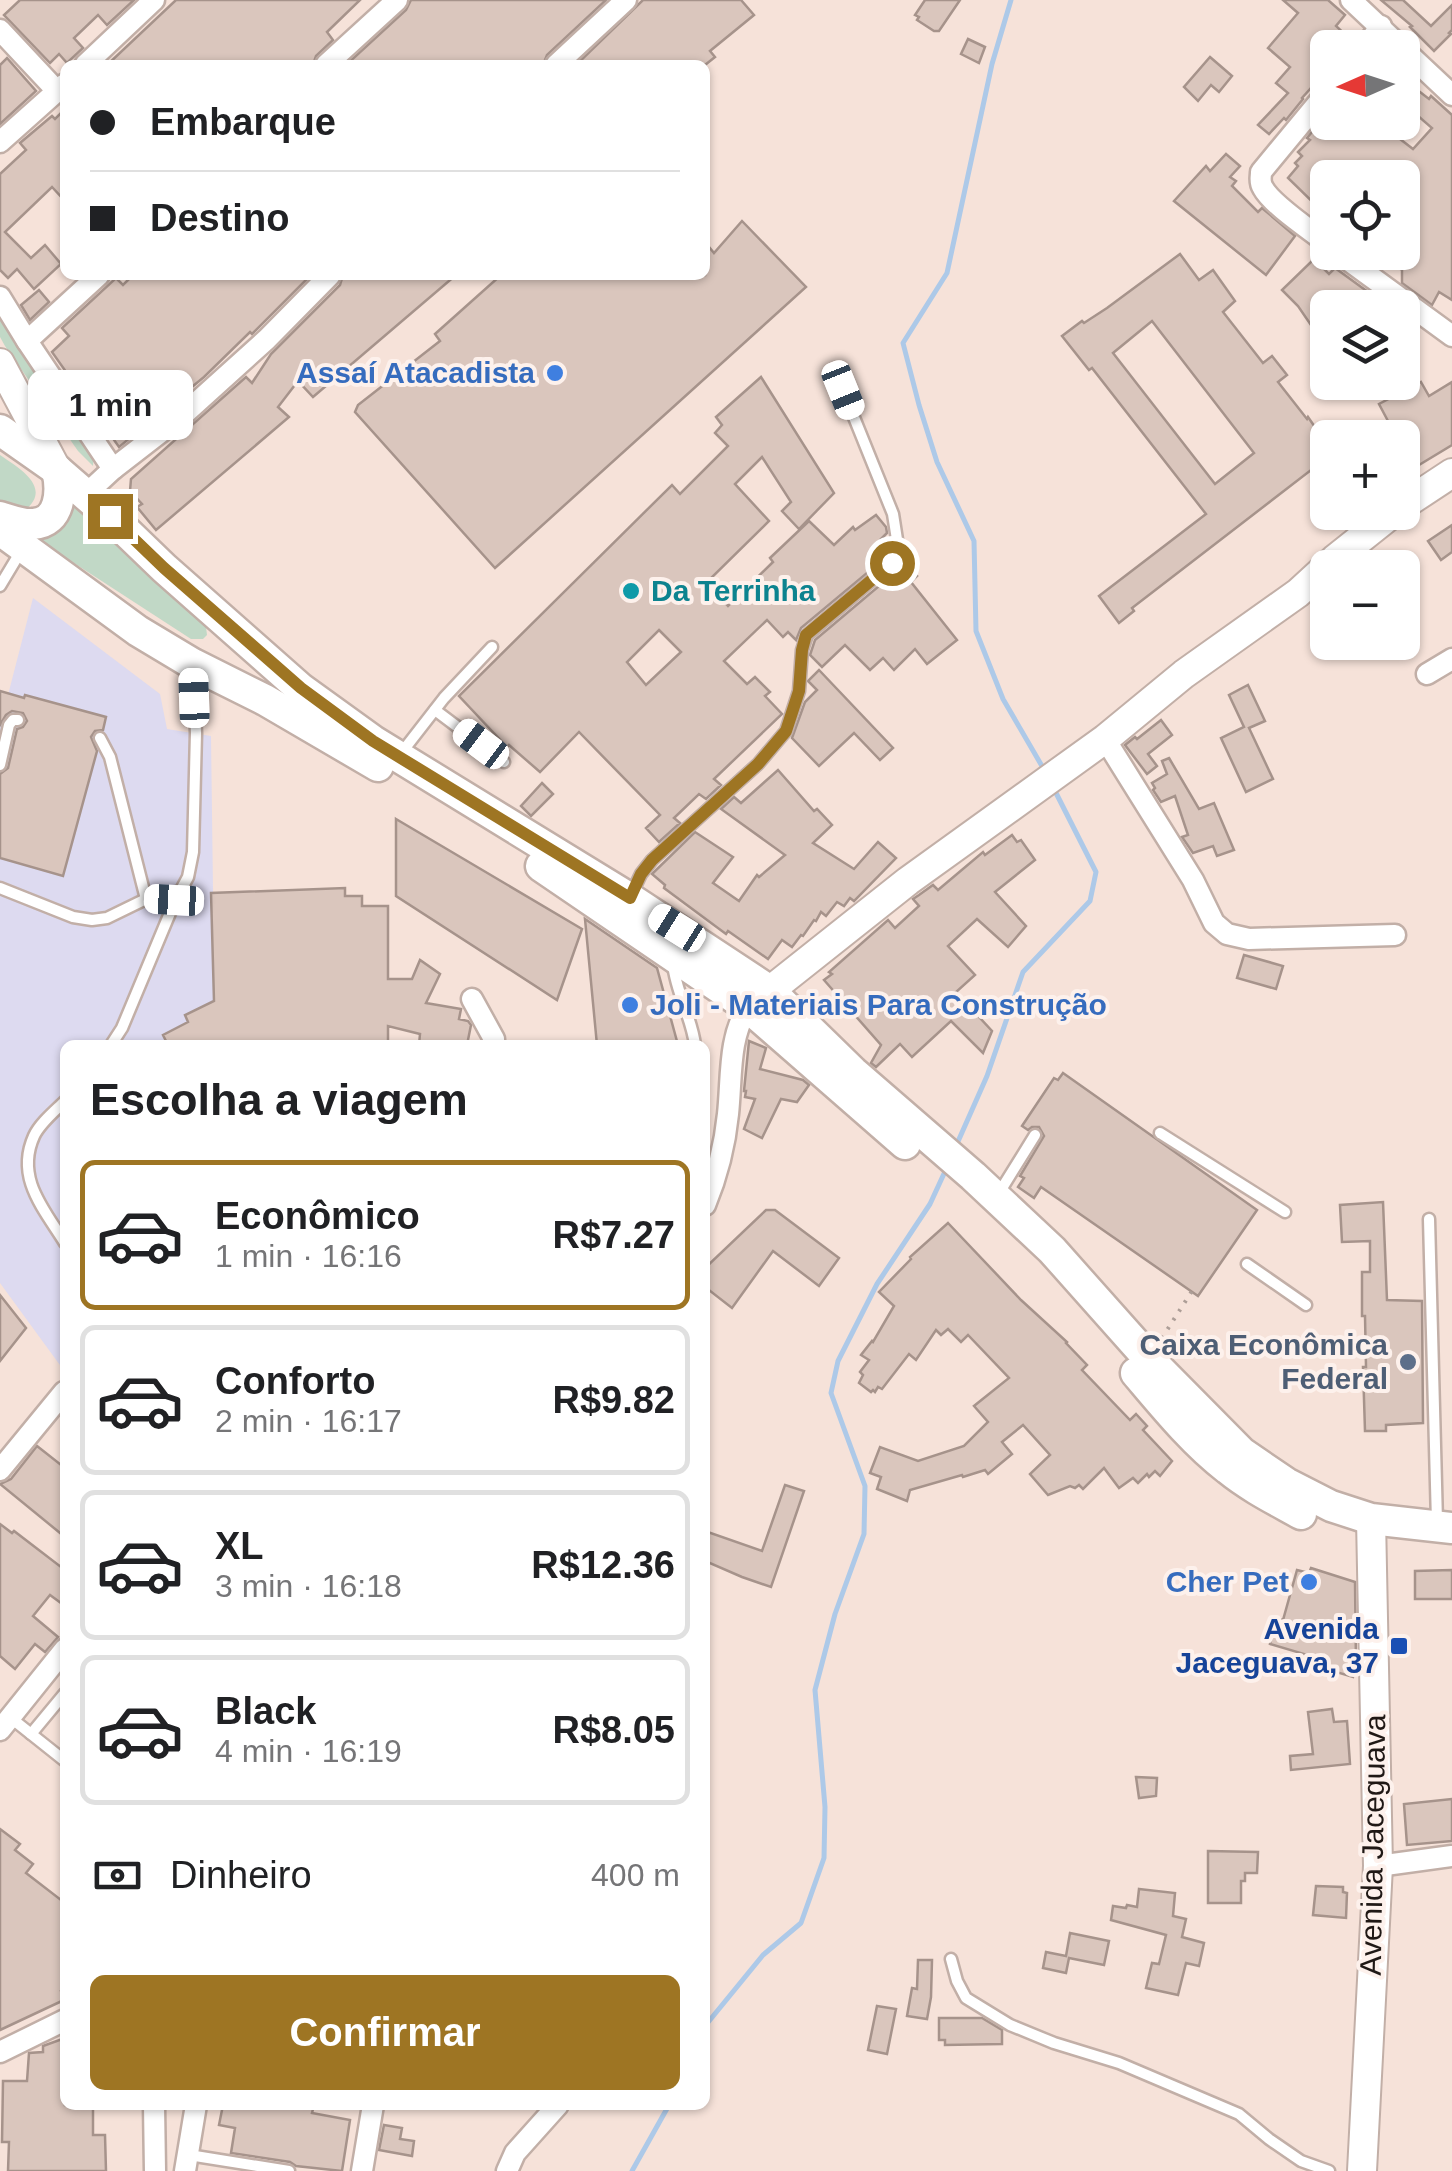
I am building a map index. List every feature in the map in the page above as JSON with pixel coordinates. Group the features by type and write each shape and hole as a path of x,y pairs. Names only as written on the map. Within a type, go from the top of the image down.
{"main road":[{"path":"0,363 57,470 61,486 55,510 48,519 29,524 0,517"},
{"path":"0,430 57,470 301,688 398,757 630,898 853,1072 937,1158 968,1184 1035,1259 1242,1453 1286,1483 1372,1528 1447,1533"},
{"path":"1420,494 1452,474"},
{"path":"759,999 908,881 1298,593 1372,530"},
{"path":"12,538 138,630 193,664 278,708 502,842 672,956 759,999"},
{"path":"193,664 214,653 235,630"},
{"path":"968,1184 996,1198 1052,1250 1190,1408"},
{"name":"Avenida Jaceguava","path":"1362,2171 1378,1866 1372,1528"}],"street":[{"path":"90,60 154,0"},
{"path":"331,60 397,0"},
{"path":"561,60 626,0"},
{"path":"1351,0 1386,30"},
{"path":"1379,30 1382,26"},
{"path":"0,30 60,87"},
{"path":"1420,65 1452,96"},
{"path":"0,142 60,89"},
{"path":"1310,113 1261,172 1261,185 1310,230"},
{"path":"1362,270 1452,336"},
{"path":"27,341 94,280"},
{"path":"85,495 113,468 184,414 325,280"},
{"path":"0,297 113,468"},
{"path":"1427,674 1452,659"},
{"path":"1105,739 1194,880 1214,923 1228,934 1249,939 1395,936"},
{"path":"710,1189 728,1118 738,1024 759,999"},
{"path":"472,1000 494,1040"},
{"path":"0,1470 60,1397"},
{"path":"5,1724 60,1655"},
{"path":"1378,1866 1452,1856"},
{"path":"0,2052 60,2022"},
{"path":"154,2110 155,2171"},
{"path":"187,2163 195,2110"},
{"path":"362,2171 372,2110"},
{"path":"507,2171 515,2153 554,2110"}],"lane":[{"path":"630,898 652,860 758,764 786,731 799,691 806,635 892,563 898,546 894,514 843,390"},
{"path":"0,586 12,538"},
{"path":"398,757 492,646"},
{"path":"114,1040 174,900 188,877 194,852 193,664"},
{"path":"435,710 504,762"},
{"path":"0,765 9,725 18,720"},
{"path":"100,738 110,757 146,899"},
{"path":"0,888 73,918 92,920 107,918 146,899 174,900"},
{"path":"672,956 694,1040"},
{"path":"60,1106 35,1133 28,1158 29,1184 60,1235"},
{"path":"1160,1133 1285,1212"},
{"path":"996,1198 1035,1135"},
{"path":"1429,1219 1447,1533"},
{"path":"1248,1264 1306,1305"},
{"path":"31,1734 60,1699"},
{"path":"5,1724 31,1734 60,1757"},
{"path":"950,1958 966,1998 1010,2025 1239,2114 1302,2161 1330,2171"},
{"path":"187,2163 288,2171"}],"path":[{"path":"1149,1359 1192,1292"}],"shaded area":[{"path":"33,598 160,694 167,729 211,736 215,1040 60,1040 60,1365 0,1283 0,726"}],"green space":[{"path":"0,307 94,451 93,466 78,451 5,346 0,337"},
{"path":"0,455 24,472 35,487 32,503 24,511 0,504"},
{"path":"67,500 206,627 207,635 191,639 37,539"}],"building":[{"path":"20,0 134,0 107,25 98,15 74,38 83,48 70,60 59,54 50,63 4,15"},
{"path":"176,0 360,0 327,32 333,40 315,60 112,60"},
{"path":"411,0 606,0 545,60 351,60 406,10"},
{"path":"643,0 741,0 754,15 710,51 715,57 710,61 581,60"},
{"path":"925,0 960,0 939,31 934,31 915,15"},
{"path":"1283,0 1328,0 1345,15 1336,26 1340,30 1310,30 1310,89 1286,120 1269,134 1258,125 1288,93 1276,83 1290,67 1268,48 1298,13"},
{"path":"1381,0 1403,0 1431,26 1452,5 1451,34 1434,51 1420,37 1420,30 1413,30"},
{"path":"968,39 985,47 979,63 961,54"},
{"path":"1210,57 1232,76 1219,92 1211,85 1198,101 1184,87"},
{"path":"7,58 36,91 0,124 0,65"},
{"path":"1420,92 1429,99 1431,96 1452,115 1452,300 1439,292 1432,305 1420,296 1420,290 1412,290 1402,283 1402,270 1420,270 1420,160 1310,160 1310,199 1288,178 1302,156 1298,152 1310,140 1401,140 1413,149 1432,128 1420,118"},
{"path":"60,114 60,196 52,187 5,232 31,258 45,245 60,263 34,289 17,269 8,278 0,270 0,174 26,150 20,143 52,116 55,119"},
{"path":"1226,154 1240,166 1230,177 1236,181 1232,186 1258,212 1262,208 1295,236 1266,275 1174,201 1206,166 1210,171"},
{"name":"Assaí Atacadista","path":"742,221 806,287 495,568 355,412 358,405 440,341 435,334 495,280 710,280 710,248 714,253"},
{"path":"1180,254 1199,280 1213,270 1235,301 1223,312 1263,363 1272,356 1287,375 1278,382 1310,420 1310,471 1132,608 1134,611 1119,623 1099,596 1206,514 1092,368 1089,370 1062,336","holes":["1152,321 1254,453 1215,484 1113,353"]},
{"path":"1310,263 1310,270 1325,270 1329,274 1338,270 1365,290 1310,290 1310,324 1282,290"},
{"path":"114,280 123,285 128,280 306,280 204,377 119,447 52,352 69,336 62,328"},
{"path":"342,280 450,280 313,397 298,381 278,407 289,417 156,530 137,507 142,504 130,491 131,479 246,377 252,383 271,354"},
{"path":"39,290 49,302 30,320 21,305"},
{"path":"761,377 834,493 799,529 782,511 791,502 762,457 735,484 769,521 706,583 728,606 809,521 834,545 853,527 855,530 876,515 886,527 887,533 881,539 889,546 885,558 801,628 796,640 788,632 783,637 767,620 724,661 747,684 755,677 770,692 765,696 782,714 714,779 721,785 706,799 699,794 674,818 680,823 659,842 646,828 660,815 579,732 540,772 507,747 459,696 672,485 680,494 728,446 715,433 722,425 716,417","holes":["659,630 681,652 646,685 627,662"]},
{"path":"1452,382 1452,445 1420,464 1420,420 1387,420 1379,404 1387,400 1420,400 1420,383 1429,396"},
{"path":"1452,525 1452,552 1441,560 1428,541"},
{"path":"902,560 917,576 911,582 957,640 927,664 915,649 894,670 883,658 870,670 845,645 822,667 810,655 815,640 898,570"},
{"path":"819,670 893,748 880,760 854,733 819,766 792,738 805,702 817,690 808,681"},
{"path":"1248,685 1265,721 1249,728 1273,779 1246,792 1221,738 1244,727 1229,695"},
{"path":"0,691 106,717 103,730 95,731 91,737 97,751 63,876 0,858 0,774 8,768 17,729 27,721 23,713 12,711 0,725"},
{"path":"1161,720 1172,735 1148,754 1157,766 1147,774 1125,745"},
{"path":"1169,758 1199,809 1214,803 1234,850 1217,856 1213,846 1193,853 1182,837 1188,835 1175,796 1161,802 1153,790 1152,783 1167,774 1162,761"},
{"path":"778,770 814,811 817,809 832,825 813,843 854,869 878,842 896,858 854,901 850,898 844,906 837,902 826,916 821,912 792,947 782,940 768,959 728,931 726,934 664,888 652,874 695,832 733,857 713,883 739,901 757,875 785,855 721,809 734,797 741,803"},
{"path":"542,783 553,794 531,816 521,806"},
{"path":"396,819 582,929 557,1000 396,896"},
{"path":"1012,835 1017,842 1021,840 1035,860 995,892 1026,926 1008,947 977,919 948,946 975,975 956,992 992,1031 983,1053 951,1021 912,1057 900,1044 876,1067 871,1063 881,1045 824,980 888,920 895,928 919,906 913,899 933,885 938,890 983,852 985,855"},
{"path":"345,888 345,896 362,896 362,906 388,906 388,979 412,979 420,960 440,974 426,1003 461,1009 459,1019 471,1025 468,1040 419,1040 420,1034 388,1026 388,1040 166,1040 163,1035 188,1022 185,1015 214,1001 211,893"},
{"name":"Joli - Materiais Para Construção","path":"585,919 657,968 677,1040 597,1040"},
{"path":"1244,955 1283,966 1276,989 1237,978"},
{"path":"749,1041 766,1048 760,1069 809,1085 797,1102 781,1099 762,1138 744,1129 755,1099 745,1097 744,1091"},
{"path":"1063,1073 1257,1210 1198,1296 1041,1187 1034,1198 1018,1187 1024,1178 1020,1176 1044,1136 1039,1127 1028,1130 1022,1126 1054,1078 1058,1080"},
{"path":"1383,1202 1387,1300 1422,1301 1423,1423 1386,1425 1386,1431 1365,1431 1362,1272 1370,1272 1370,1241 1342,1242 1340,1205"},
{"path":"766,1210 775,1210 839,1258 819,1286 773,1251 732,1308 710,1291 710,1263"},
{"path":"948,1223 1067,1342 1087,1365 1082,1370 1130,1420 1136,1414 1147,1426 1143,1430 1172,1461 1160,1476 1155,1471 1138,1483 1133,1478 1119,1488 1104,1468 1083,1489 1070,1486 1048,1495 1030,1474 1050,1455 1023,1425 1002,1442 1012,1454 988,1474 985,1470 910,1490 907,1501 877,1489 881,1477 870,1473 880,1447 918,1461 964,1446 988,1422 974,1406 1009,1378 968,1335 961,1342 948,1329 941,1335 936,1330 916,1360 909,1354 882,1389 871,1392 859,1383 863,1375 860,1372 869,1360 861,1355 894,1306 879,1292"},
{"path":"0,1295 26,1328 0,1361"},
{"path":"37,1446 60,1464 60,1533 0,1484 11,1479"},
{"path":"785,1485 804,1491 771,1587 710,1563 710,1533 762,1551"},
{"path":"0,1524 60,1566 60,1602 50,1595 33,1616 58,1637 45,1652 35,1644 15,1669 0,1656"},
{"path":"1311,1568 1355,1582 1353,1677 1319,1667 1321,1659 1270,1644 1277,1619 1283,1620 1297,1570 1309,1573"},
{"path":"1452,1570 1452,1599 1415,1599 1415,1571"},
{"path":"1332,1709 1334,1722 1347,1721 1350,1764 1291,1770 1290,1756 1313,1754 1308,1712"},
{"path":"1136,1777 1157,1778 1156,1796 1139,1798"},
{"path":"1452,1799 1452,1841 1407,1845 1404,1804"},
{"path":"0,1829 20,1844 15,1850 33,1864 26,1873 60,1899 60,2002 0,2030"},
{"path":"1208,1851 1258,1852 1257,1873 1245,1873 1245,1881 1241,1881 1241,1903 1208,1903"},
{"path":"1316,1886 1343,1887 1347,1893 1346,1918 1313,1915"},
{"path":"1139,1889 1175,1893 1173,1916 1186,1919 1182,1937 1204,1943 1199,1966 1186,1963 1178,1995 1146,1988 1152,1963 1159,1964 1166,1935 1111,1920 1113,1906 1137,1907"},
{"path":"1070,1933 1109,1941 1104,1965 1069,1958 1066,1973 1043,1968 1046,1952 1066,1956"},
{"path":"918,1960 932,1960 927,2019 907,2016 912,1988 917,1989"},
{"path":"877,2006 896,2009 887,2054 868,2050"},
{"path":"939,2018 982,2018 1002,2030 1002,2044 945,2045 945,2040 939,2040"},
{"path":"60,2040 60,2110 93,2110 93,2135 105,2135 106,2171 8,2171 9,2142 2,2142 3,2081 27,2081 29,2053 43,2052 43,2046"},
{"path":"222,2110 313,2110 312,2113 350,2120 342,2171 231,2153 235,2128 219,2125"},
{"path":"384,2125 402,2128 400,2139 414,2141 412,2156 379,2150"}],"waterway":[{"path":"1011,0 992,64 947,273 903,343 937,462 974,541 976,631 1003,699 1046,773"},
{"path":"956,1146 987,1076 1023,972 1090,901 1096,872 1053,787"},
{"path":"710,2020 763,1955 801,1923 824,1858 825,1807 815,1690 835,1614 864,1534 865,1486 831,1393 838,1361 877,1284 930,1204 948,1165"},
{"path":"632,2171 666,2110"}],"place":[{"name":"Assaí Atacadista","path":"555,373"},
{"name":"Da Terrinha","path":"631,591"},
{"name":"Joli - Materiais Para Construção","path":"630,1005"},
{"name":"Caixa Econômica Federal","path":"1408,1362"},
{"name":"Cher Pet","path":"1309,1582"},
{"name":"Avenida Jaceguava, 37","path":"1399,1646"}],"route":[{"path":"110,516 301,688 373,741 630,898 652,860 758,764 786,731 799,691 806,635 892,563"}]}
